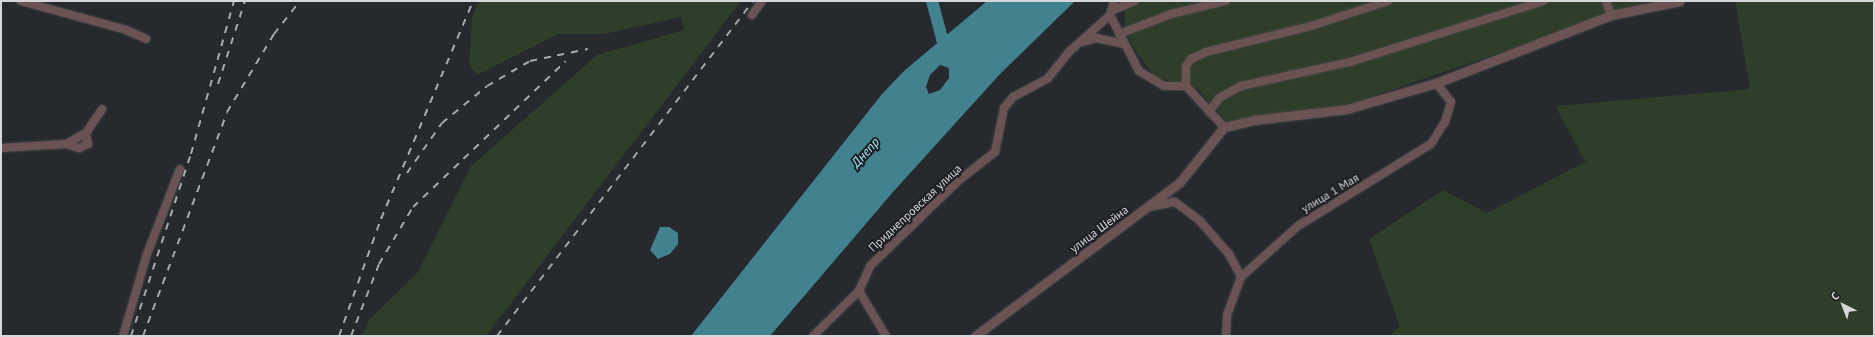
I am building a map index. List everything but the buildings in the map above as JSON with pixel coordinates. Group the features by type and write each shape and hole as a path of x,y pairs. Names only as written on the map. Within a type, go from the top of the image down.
{"street":[{"path":"21,1 126,30 146,39"},
{"path":"752,15 762,1"},
{"path":"1114,1 1111,13 1119,34 1139,71 1164,86 1186,86"},
{"path":"1111,13 1135,1"},
{"path":"1119,34 1171,14 1225,1"},
{"path":"1388,1 1311,26 1206,52 1191,59 1186,66 1186,86 1224,127 1254,120 1347,109 1436,84 1611,15 1680,1"},
{"path":"1209,112 1219,98 1241,86 1350,62 1544,1"},
{"path":"1606,1 1611,15"},
{"path":"1642,9 1648,1"},
{"name":"Приднепровская улица","path":"813,336 859,291 870,266 958,181 995,152 1004,108 1013,97 1048,78 1080,42 1111,13"},
{"path":"1080,42 1096,38 1124,44"},
{"name":"улица 1 Мая","path":"1226,336 1227,315 1241,276 1298,226 1431,144 1445,122 1451,102 1436,84"},
{"path":"1,148 66,144 86,133 102,109"},
{"name":"улица Шейна","path":"975,336 1149,207 1180,182 1224,127"},
{"path":"123,336 147,254 180,169"},
{"path":"1149,207 1175,202 1200,221 1229,254 1241,276"},
{"path":"859,291 886,336"}],"green space":[{"path":"479,1 741,1 486,336 362,336 369,320 418,272 471,166 597,55 684,30 681,17 604,34 558,34 477,75 469,65 472,18"},
{"path":"1124,1 1650,1 1365,99 1331,108 1226,121 1198,89 1155,77 1132,45 1125,27"},
{"path":"1735,1 1874,1 1874,336 1388,336 1400,327 1369,239 1443,190 1487,213 1589,160 1585,161 1555,106 1750,89"}],"water":[{"name":"Днепр","path":"987,1 1075,1 1000,74 893,192 770,336 691,336 882,94 904,71","holes":["940,65 949,68 949,78 940,90 929,94 926,87 930,75"]},
{"path":"660,227 669,227 678,233 678,244 670,254 658,259 650,250"}],"waterway":[{"path":"932,1 942,39 957,44"}],"railway":[{"path":"131,336 191,154 234,1"},
{"path":"218,84 245,1"},
{"path":"143,336 227,112 274,34 300,1"},
{"path":"339,336 381,219 473,1"},
{"path":"497,336 753,1"},
{"path":"407,173 442,123 487,86 530,61 588,49"},
{"path":"351,336 379,264 413,207 566,61"}]}
